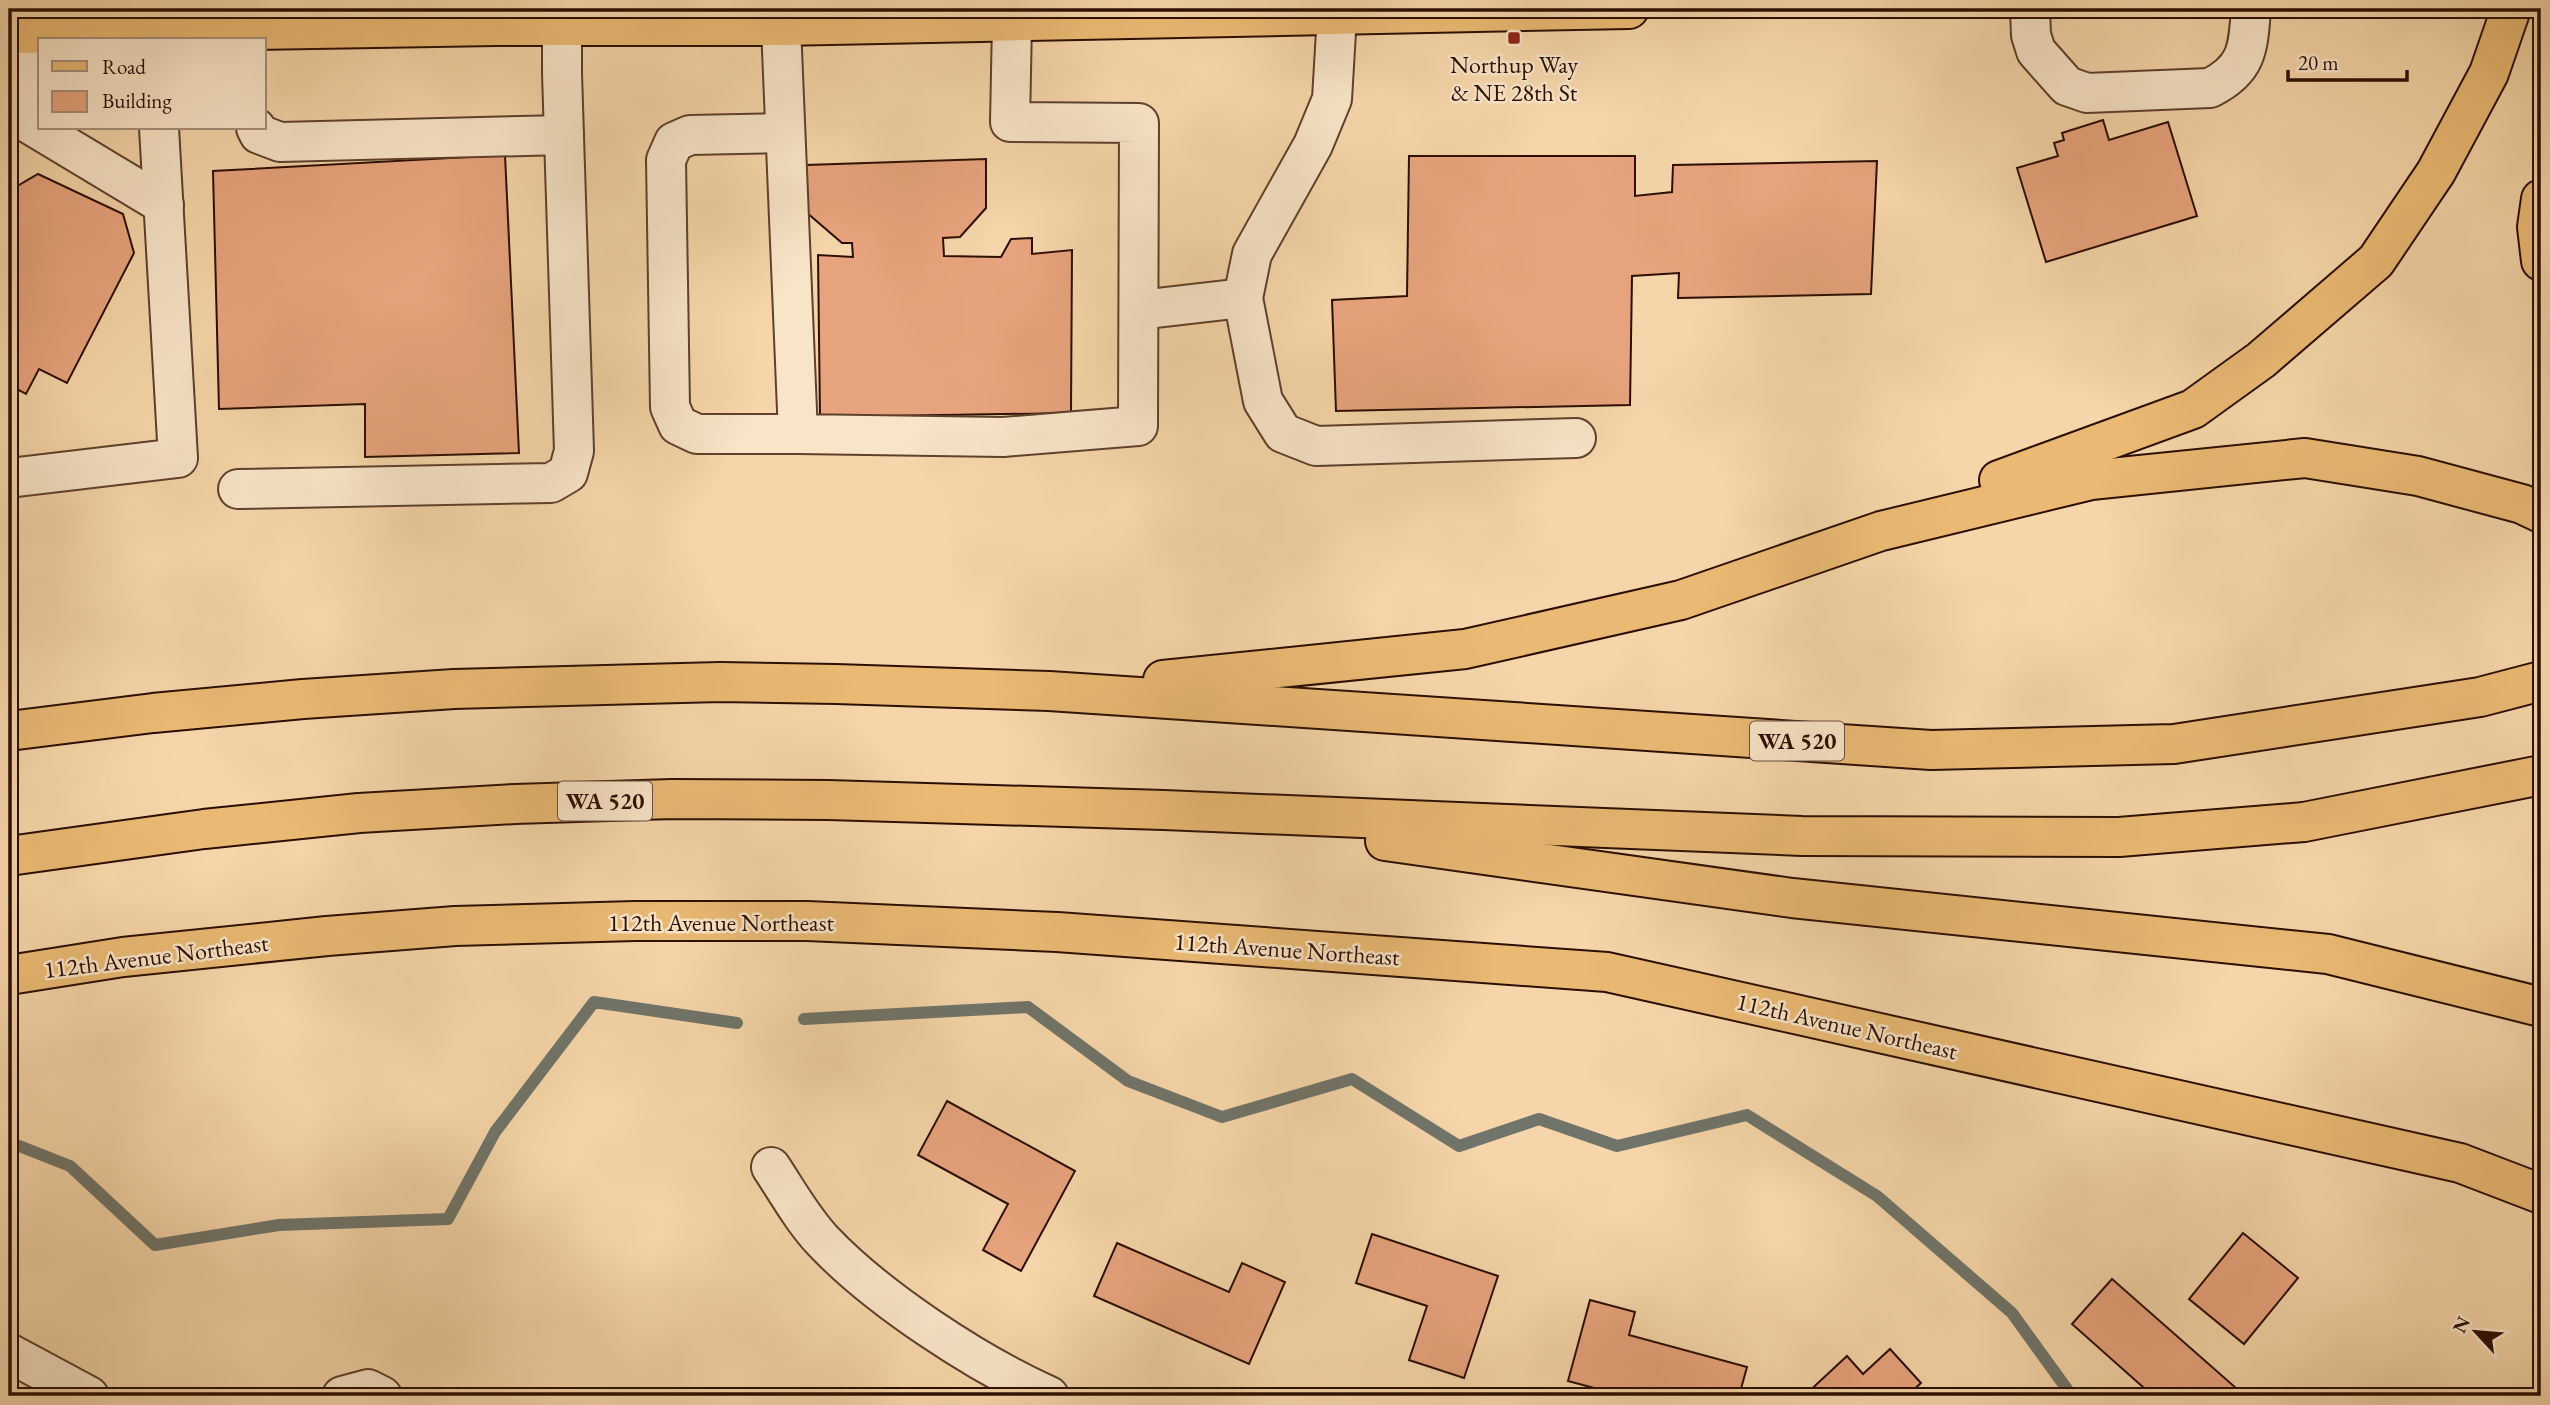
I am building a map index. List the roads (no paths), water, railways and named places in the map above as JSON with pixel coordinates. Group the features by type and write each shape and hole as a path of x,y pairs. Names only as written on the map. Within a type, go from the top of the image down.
{"main road":[{"path":"20,34 118,21 158,36 246,36 495,17 562,26 781,26 1007,16 1337,15 1629,9"},
{"path":"1049,691 1465,649 1681,600 1881,531 1968,492 2193,409 2261,360 2376,261 2437,172 2488,73 2511,9"},
{"path":"2541,199 2537,228 2541,261"},
{"path":"1881,531 2091,480 2305,458 2418,476 2522,504 2541,513"},
{"name":"WA 520","path":"9,730 303,699 454,689 592,684 836,684 1049,691 1931,750 2174,744 2480,697 2541,681"},
{"name":"WA 520","path":"9,856 204,829 359,813 671,799 828,800 1164,810 1802,836 2119,837 2304,822 2541,775"},
{"path":"1164,810 1792,898 2328,954 2541,1007"},
{"name":"112th Avenue Northeast","path":"9,975 123,957 327,936 455,926 635,921 807,921 1057,932 1607,972 2460,1163 2541,1194"}],"street":[{"path":"2030,9 2031,34 2036,51 2067,86 2087,93 2210,88 2228,79 2241,65 2249,44 2251,9"},
{"path":"1337,15 1332,99 1313,145 1252,254 1243,298 1262,401 1283,433 1316,446 1576,438"},
{"path":"785,133 690,135 674,142 666,160 670,407 678,425 697,434 1003,437 1138,426 1139,123 1010,122 1007,16"},
{"path":"237,489 551,483 568,473 574,451 562,26"},
{"path":"781,26 798,434"},
{"path":"20,34 17,126 164,205"},
{"path":"9,478 178,458 159,130"},
{"path":"257,130 259,134 280,142 564,135"},
{"path":"1139,310 1243,298"},
{"path":"771,1167 822,1240 870,1284 948,1340 1049,1396"},
{"path":"9,1353 89,1396"},
{"path":"342,1396 368,1389 382,1396"}],"waterway":[{"path":"9,1142 70,1166 155,1245 279,1225 448,1219 495,1132 594,1002 737,1023"},
{"path":"804,1019 1028,1007 1128,1081 1222,1117 1352,1079 1459,1146 1539,1119 1617,1146 1747,1115 1877,1196 2012,1313 2072,1396"}],"place":[{"name":"Northup Way & NE 28th St","path":"1514,38"}]}
